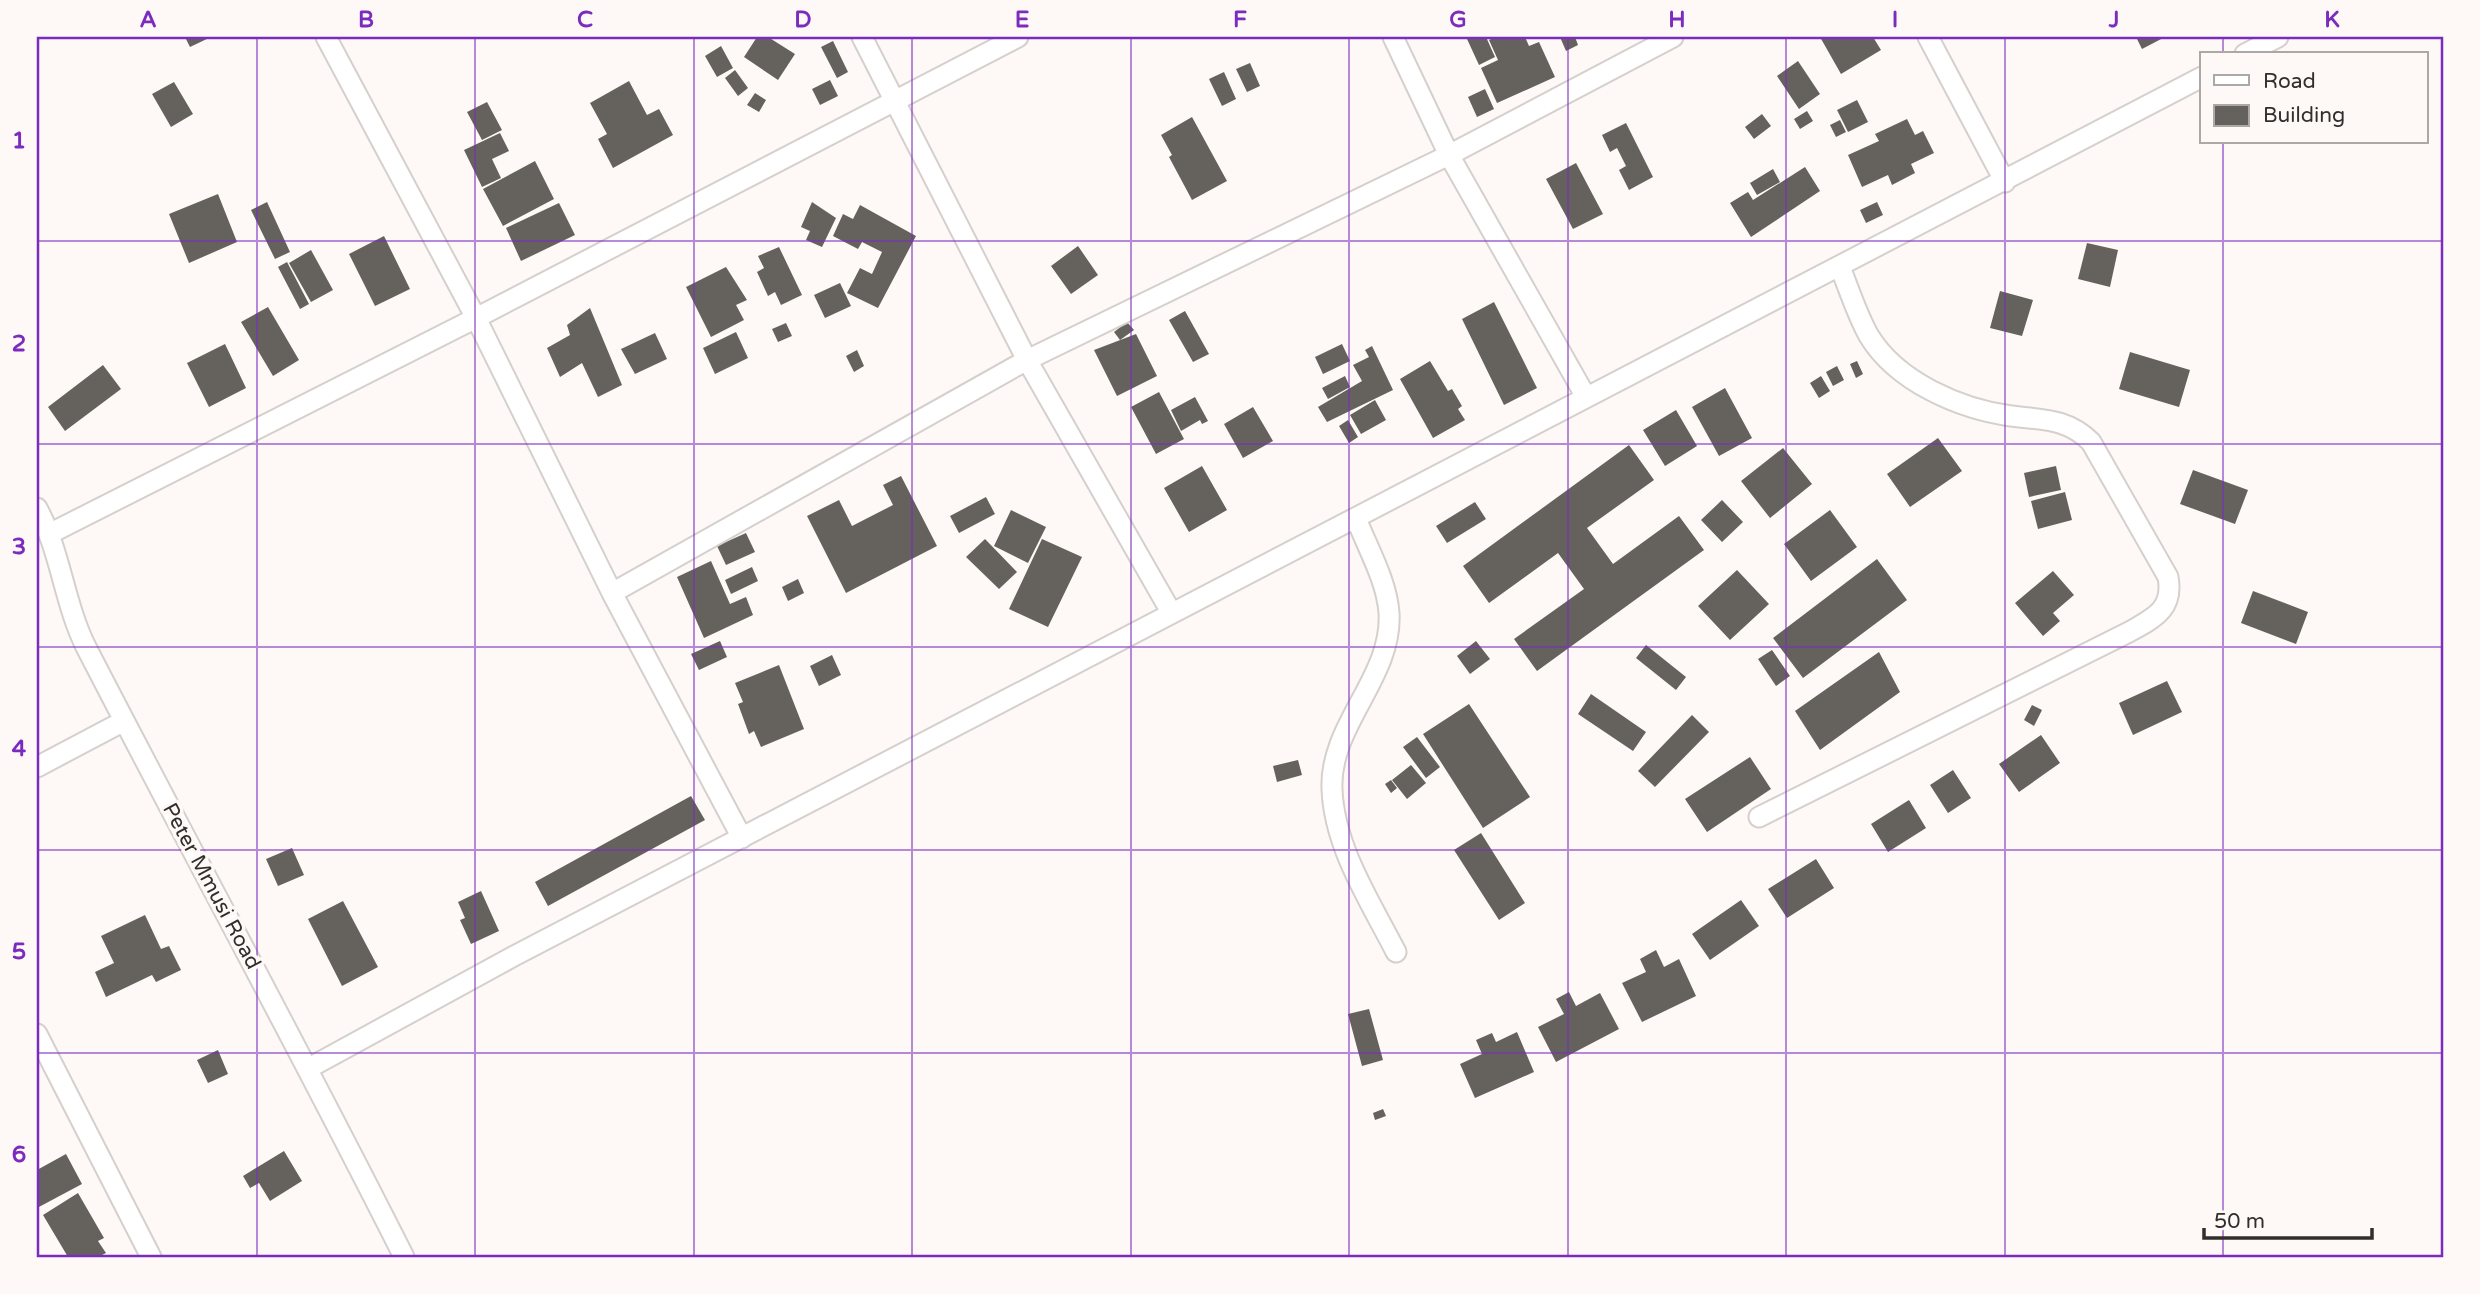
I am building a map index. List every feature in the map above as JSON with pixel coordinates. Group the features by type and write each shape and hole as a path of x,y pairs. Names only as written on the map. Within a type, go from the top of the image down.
{"street":[{"path":"326,37 476,318 612,593 742,838"},
{"path":"863,37 1027,360 1171,612"},
{"path":"51,533 476,318 1018,37"},
{"path":"1393,37 1449,155 1586,397"},
{"path":"612,593 1027,360 1449,155 1673,37"},
{"path":"1928,37 2005,182"},
{"path":"2249,52 2278,37"},
{"path":"309,1068 514,956 1171,612 2005,182 2200,78"},
{"path":"1759,817 2129,632 2164,608 2171,592 2168,577 2091,442 2082,433 2053,419 1990,413 1930,390 1893,363 1869,335 1840,267"},
{"name":"Peter Mmusi Road","path":"37,508 51,533 83,641 309,1068 404,1257"},
{"path":"1356,518 1385,592 1388,625 1379,661 1334,758 1331,790 1342,844 1395,952"},
{"path":"37,767 124,721"},
{"path":"37,1034 151,1257"}],"building":[{"path":"185,37 211,37 190,47"},
{"path":"757,37 768,37 795,54 778,80 744,57"},
{"path":"1486,37 1495,57 1479,65 1467,39"},
{"path":"1495,37 1525,37 1529,46 1539,42 1555,77 1497,103 1481,68 1498,60 1489,40"},
{"path":"1560,37 1575,37 1578,45 1566,51"},
{"path":"1820,37 1873,37 1881,50 1841,74"},
{"path":"2136,37 2165,37 2142,49"},
{"path":"833,41 848,72 837,78 821,47"},
{"path":"721,46 733,68 717,77 705,56"},
{"path":"1798,61 1820,94 1799,109 1777,76"},
{"path":"1250,63 1260,86 1247,92 1236,69"},
{"path":"735,70 748,88 738,96 725,78"},
{"path":"1224,72 1236,99 1222,106 1209,79"},
{"path":"830,80 838,96 820,105 812,89"},
{"path":"629,81 647,115 659,109 673,135 613,168 598,139 607,134 590,103"},
{"path":"174,82 193,114 171,127 152,94"},
{"path":"1485,89 1494,109 1477,117 1468,97"},
{"path":"755,93 766,100 759,112 747,105"},
{"path":"1857,100 1868,122 1848,132 1837,110"},
{"path":"487,102 502,130 482,140 467,112"},
{"path":"1807,111 1813,121 1800,129 1794,119"},
{"path":"1762,114 1771,126 1754,139 1745,127"},
{"path":"1192,117 1227,181 1192,200 1169,157 1172,155 1161,135"},
{"path":"1907,119 1915,135 1923,131 1934,153 1911,164 1915,173 1892,185 1888,175 1862,187 1848,155 1879,141 1875,134"},
{"path":"1840,120 1846,132 1836,137 1830,125"},
{"path":"1626,123 1653,177 1629,190 1619,170 1626,166 1617,148 1610,152 1602,135"},
{"path":"500,133 509,151 492,159 501,178 482,187 464,150"},
{"path":"535,161 554,199 503,226 483,189"},
{"path":"1576,163 1603,214 1573,229 1546,179"},
{"path":"1805,167 1820,191 1751,237 1730,203 1748,192 1753,200"},
{"path":"1773,169 1780,182 1757,195 1750,183"},
{"path":"218,194 237,242 189,263 169,214"},
{"path":"267,202 290,252 275,259 251,210"},
{"path":"812,202 836,218 822,247 806,240 810,231 801,227"},
{"path":"1877,202 1883,215 1866,223 1860,210"},
{"path":"559,203 575,235 521,261 506,228"},
{"path":"860,205 916,236 878,308 847,293 860,268 872,274 882,252 862,242 858,249 833,236 843,214 853,219"},
{"path":"384,236 410,289 375,306 349,254"},
{"path":"2087,243 2118,250 2110,287 2078,279"},
{"path":"1078,246 1098,275 1071,294 1051,266"},
{"path":"779,247 802,295 781,305 775,292 768,296 757,272 764,268 758,256"},
{"path":"311,250 333,290 311,302 289,263"},
{"path":"287,262 309,304 300,309 278,267"},
{"path":"726,267 747,300 736,305 744,320 711,337 686,287"},
{"path":"840,283 851,306 825,318 814,295"},
{"path":"2000,291 2033,300 2022,336 1990,328"},
{"path":"1494,302 1537,388 1504,405 1462,319"},
{"path":"268,307 299,360 273,376 241,322"},
{"path":"590,308 622,385 598,397 582,363 560,377 547,348 570,335 567,325"},
{"path":"1185,311 1209,354 1193,362 1169,320"},
{"path":"1127,322 1134,330 1120,340 1114,332"},
{"path":"786,323 792,336 778,342 772,329"},
{"path":"736,332 748,358 715,374 703,348"},
{"path":"655,333 667,359 635,374 621,349"},
{"path":"1136,334 1157,376 1117,396 1094,350"},
{"path":"225,344 246,388 209,407 187,363"},
{"path":"1342,344 1350,361 1323,374 1315,357"},
{"path":"1372,346 1393,390 1327,422 1318,407 1362,381 1353,365 1369,357 1365,350"},
{"path":"857,350 864,366 854,372 846,356"},
{"path":"2130,352 2190,370 2179,407 2119,389"},
{"path":"1430,361 1448,391 1452,389 1462,406 1458,409 1465,420 1433,438 1400,379"},
{"path":"1857,361 1863,374 1856,378 1850,364"},
{"path":"103,365 121,389 65,431 48,407"},
{"path":"1837,366 1844,380 1833,386 1826,372"},
{"path":"1345,376 1350,387 1328,399 1322,388"},
{"path":"1821,376 1830,391 1819,398 1810,383"},
{"path":"1725,388 1752,438 1719,456 1692,407"},
{"path":"1159,392 1184,439 1156,454 1131,407"},
{"path":"1195,397 1208,421 1202,424 1200,420 1181,431 1171,410"},
{"path":"1375,400 1386,420 1361,434 1350,415"},
{"path":"1253,407 1273,441 1243,458 1224,424"},
{"path":"1676,410 1697,446 1665,466 1643,430"},
{"path":"1348,420 1358,437 1349,443 1339,426"},
{"path":"1938,438 1962,471 1910,507 1887,474"},
{"path":"1629,445 1654,480 1587,528 1613,564 1679,516 1704,550 1537,671 1514,639 1584,589 1558,553 1489,603 1463,566"},
{"path":"1783,448 1812,484 1770,518 1741,481"},
{"path":"1202,466 1227,510 1189,532 1164,488"},
{"path":"2056,466 2061,490 2029,497 2024,473"},
{"path":"2193,470 2248,490 2235,524 2180,504"},
{"path":"901,476 937,546 846,593 807,516 839,500 852,526 893,505 883,485"},
{"path":"2065,492 2072,520 2038,529 2031,501"},
{"path":"986,497 995,514 959,533 950,516"},
{"path":"1722,500 1743,522 1722,542 1701,520"},
{"path":"1475,502 1486,519 1447,543 1436,526"},
{"path":"1011,510 1046,527 1028,563 994,546"},
{"path":"1830,510 1857,547 1811,581 1784,544"},
{"path":"746,533 755,552 726,565 717,546"},
{"path":"985,539 1017,572 999,589 966,557"},
{"path":"1042,539 1082,557 1048,627 1009,609"},
{"path":"1877,559 1907,600 1803,678 1773,638"},
{"path":"711,561 730,604 746,597 753,615 704,638 677,577"},
{"path":"752,567 758,581 731,594 725,580"},
{"path":"1737,570 1769,604 1730,640 1698,606"},
{"path":"2053,571 2074,595 2053,613 2060,621 2043,636 2015,603"},
{"path":"798,579 804,593 788,601 782,587"},
{"path":"2253,591 2308,612 2296,644 2241,623"},
{"path":"720,641 727,657 699,670 691,654"},
{"path":"1476,641 1490,659 1470,674 1457,656"},
{"path":"1646,645 1686,677 1676,690 1636,658"},
{"path":"1772,650 1790,676 1776,686 1758,659"},
{"path":"1879,652 1900,692 1820,750 1795,711"},
{"path":"832,655 841,675 819,686 810,666"},
{"path":"779,665 804,729 761,747 754,731 749,734 738,704 743,702 735,683"},
{"path":"2167,681 2182,712 2133,735 2119,703"},
{"path":"1591,694 1646,732 1633,751 1578,714"},
{"path":"1469,704 1530,797 1483,828 1423,734"},
{"path":"2032,705 2042,710 2034,726 2024,720"},
{"path":"1692,715 1709,732 1655,787 1638,771"},
{"path":"2041,735 2060,763 2019,792 1999,764"},
{"path":"1417,737 1440,767 1426,778 1403,747"},
{"path":"1750,757 1771,789 1707,832 1685,799"},
{"path":"1298,760 1302,775 1277,782 1273,766"},
{"path":"1411,765 1426,783 1407,799 1392,780"},
{"path":"1953,770 1971,798 1948,813 1930,785"},
{"path":"1391,780 1397,788 1391,793 1385,784"},
{"path":"691,796 705,820 548,906 535,882"},
{"path":"1909,800 1926,828 1888,852 1871,824"},
{"path":"1481,833 1525,903 1499,920 1454,850"},
{"path":"292,848 304,875 278,886 266,859"},
{"path":"1816,859 1834,888 1787,918 1768,889"},
{"path":"481,891 499,931 471,944 460,920 465,918 458,902"},
{"path":"1741,900 1759,926 1710,960 1692,934"},
{"path":"343,901 378,967 342,986 308,919"},
{"path":"145,915 161,949 169,946 181,970 156,982 152,975 106,997 95,972 114,963 101,936"},
{"path":"1656,950 1664,967 1679,959 1696,996 1642,1022 1622,983 1646,972 1640,959"},
{"path":"1569,992 1576,1006 1600,993 1619,1029 1556,1062 1538,1027 1564,1014 1556,999"},
{"path":"1369,1009 1383,1060 1362,1066 1348,1014"},
{"path":"1517,1032 1534,1072 1475,1098 1460,1064 1482,1054 1476,1040 1492,1033 1496,1042"},
{"path":"218,1050 228,1074 208,1083 197,1060"},
{"path":"1383,1109 1386,1116 1375,1120 1373,1113"},
{"path":"284,1151 302,1181 270,1201 259,1183 250,1188 243,1176"},
{"path":"66,1154 82,1184 37,1208 37,1170"},
{"path":"78,1193 104,1238 98,1241 106,1253 98,1257 68,1257 43,1215"}]}
